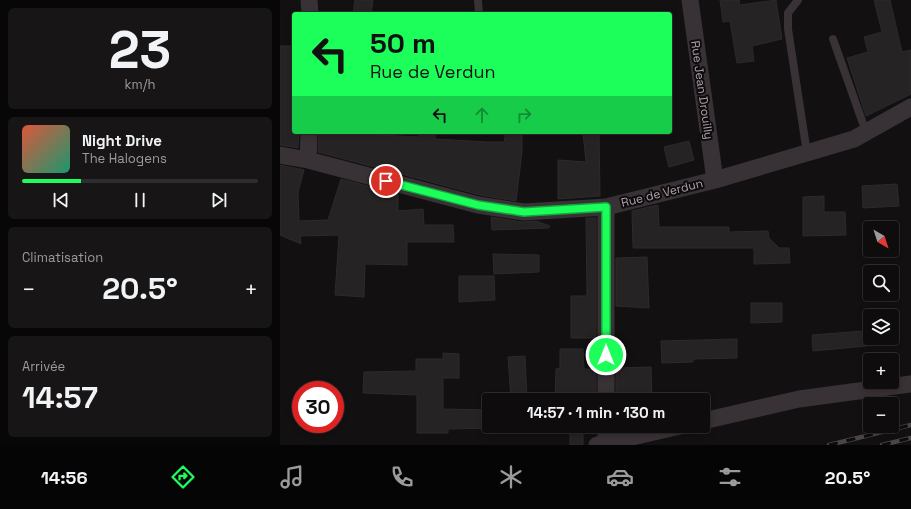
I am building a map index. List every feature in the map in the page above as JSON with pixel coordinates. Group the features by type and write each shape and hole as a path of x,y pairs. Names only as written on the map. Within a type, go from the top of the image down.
{"street":[{"path":"309,0 310,12"},
{"name":"Rue Jean Drouilly","path":"690,0 715,180"},
{"name":"Rue de Verdun","path":"280,156 308,160 478,205 524,212 606,207 715,180 854,139 911,107"},
{"path":"308,160 309,134"},
{"path":"606,207 606,393"},
{"path":"710,419 799,399 911,384"},
{"path":"604,440 642,433"}],"lane":[{"path":"478,0 479,12"},
{"path":"798,0 788,13 788,28 807,153"},
{"path":"833,39 866,132"}],"building":[{"path":"355,0 373,0 371,12 353,12"},
{"path":"720,0 739,0 740,5 776,0 782,39 752,46 754,61 737,63 730,21 723,22"},
{"path":"874,0 890,0 902,52 911,50 911,94 866,116 847,58 868,52 864,37 882,32"},
{"path":"280,46 292,46 292,134 299,134 298,148 280,145"},
{"path":"319,134 359,134 419,137 419,134 435,134 435,139 504,142 506,134 522,134 522,152 516,201 480,195 318,152"},
{"path":"583,134 599,134 600,196 558,199 558,160 586,162"},
{"path":"689,141 694,160 669,167 664,147"},
{"path":"280,165 304,170 298,192 299,221 328,220 341,179 398,194 398,211 423,209 424,225 453,225 454,242 407,242 407,265 365,264 364,297 335,295 339,235 300,236 301,244 280,235"},
{"path":"897,184 899,206 863,208 862,186"},
{"path":"824,196 824,212 845,212 846,235 803,236 803,197"},
{"path":"658,205 659,227 729,227 729,232 768,231 769,238 779,248 789,248 790,263 754,264 754,248 633,248 632,211"},
{"path":"491,217 522,222 536,221 550,226 549,228 492,230"},
{"path":"586,218 596,218 596,338 571,338 571,296 587,296"},
{"path":"493,254 539,255 539,272 494,274"},
{"path":"647,257 649,308 616,306 616,258"},
{"path":"459,276 494,276 495,300 459,302"},
{"path":"751,303 782,303 782,322 751,323"},
{"path":"863,331 863,345 877,345 813,351 812,335"},
{"path":"737,339 737,358 693,359 693,362 662,363 661,341"},
{"path":"560,349 583,349 584,369 596,369 596,393 555,393 556,369 560,368"},
{"path":"443,353 459,354 459,378 443,378 443,409 482,410 482,428 448,429 448,433 417,433 417,395 363,393 364,372 416,371 416,359 443,359"},
{"path":"525,356 527,393 511,393 508,357"},
{"path":"651,367 652,393 616,393 616,368"},
{"path":"570,433 583,433 583,445 570,445"}],"railway":[{"path":"829,445 911,425"},
{"path":"882,445 911,438"}],"route":[{"path":"386,181 478,205 524,212 606,207 606,355"}]}
